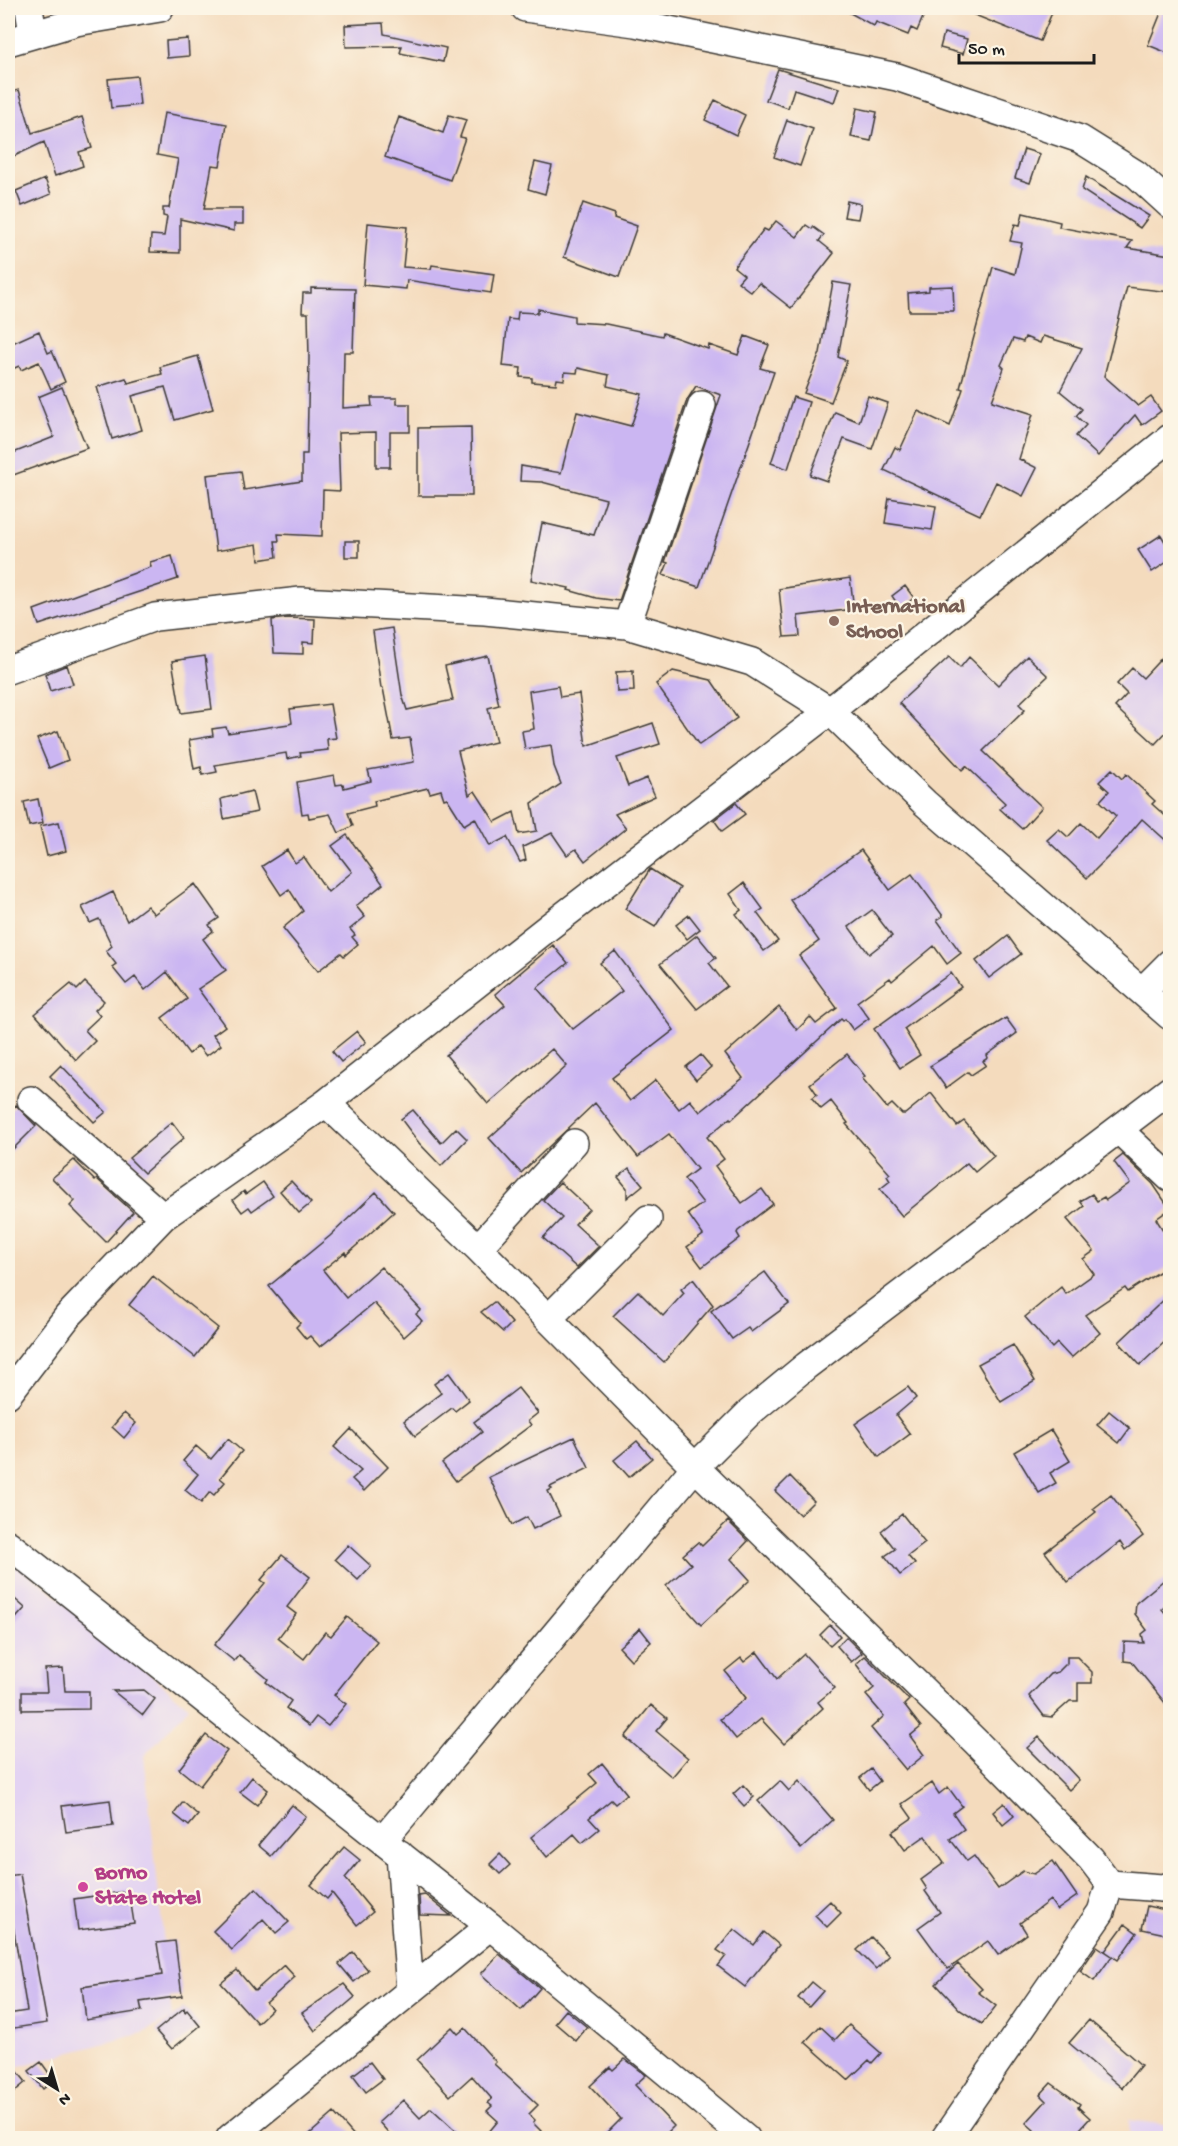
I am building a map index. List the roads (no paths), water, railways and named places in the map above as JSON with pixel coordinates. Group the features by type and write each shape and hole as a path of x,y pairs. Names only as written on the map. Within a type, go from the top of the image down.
{"street":[{"path":"20,38 30,8"},
{"path":"20,38 76,22 160,8"},
{"path":"525,8 621,14 897,77 1080,139 1136,174 1170,205"},
{"path":"627,625 702,405"},
{"path":"8,1394 68,1316 163,1216 326,1103 541,933 830,711 1170,438"},
{"path":"8,670 155,617 301,601 485,611 627,625 752,663 830,711 942,818 1170,1016"},
{"path":"1142,991 1170,963"},
{"path":"410,1991 392,1847 695,1467 749,1413 806,1366 1170,1090"},
{"path":"31,1100 163,1216"},
{"path":"326,1103 478,1248 695,1467 968,1734 1091,1859 1110,1884 1162,1888 1169,1884"},
{"path":"1119,1130 1170,1178"},
{"path":"478,1248 574,1143"},
{"path":"548,1318 648,1219"},
{"path":"8,1544 490,1926 746,2139"},
{"path":"945,2139 1101,1912 1110,1884"},
{"path":"230,2139 490,1926"}],"place":[{"name":"International School","path":"834,621"},
{"name":"Borno State Hotel","path":"83,1887"}]}
